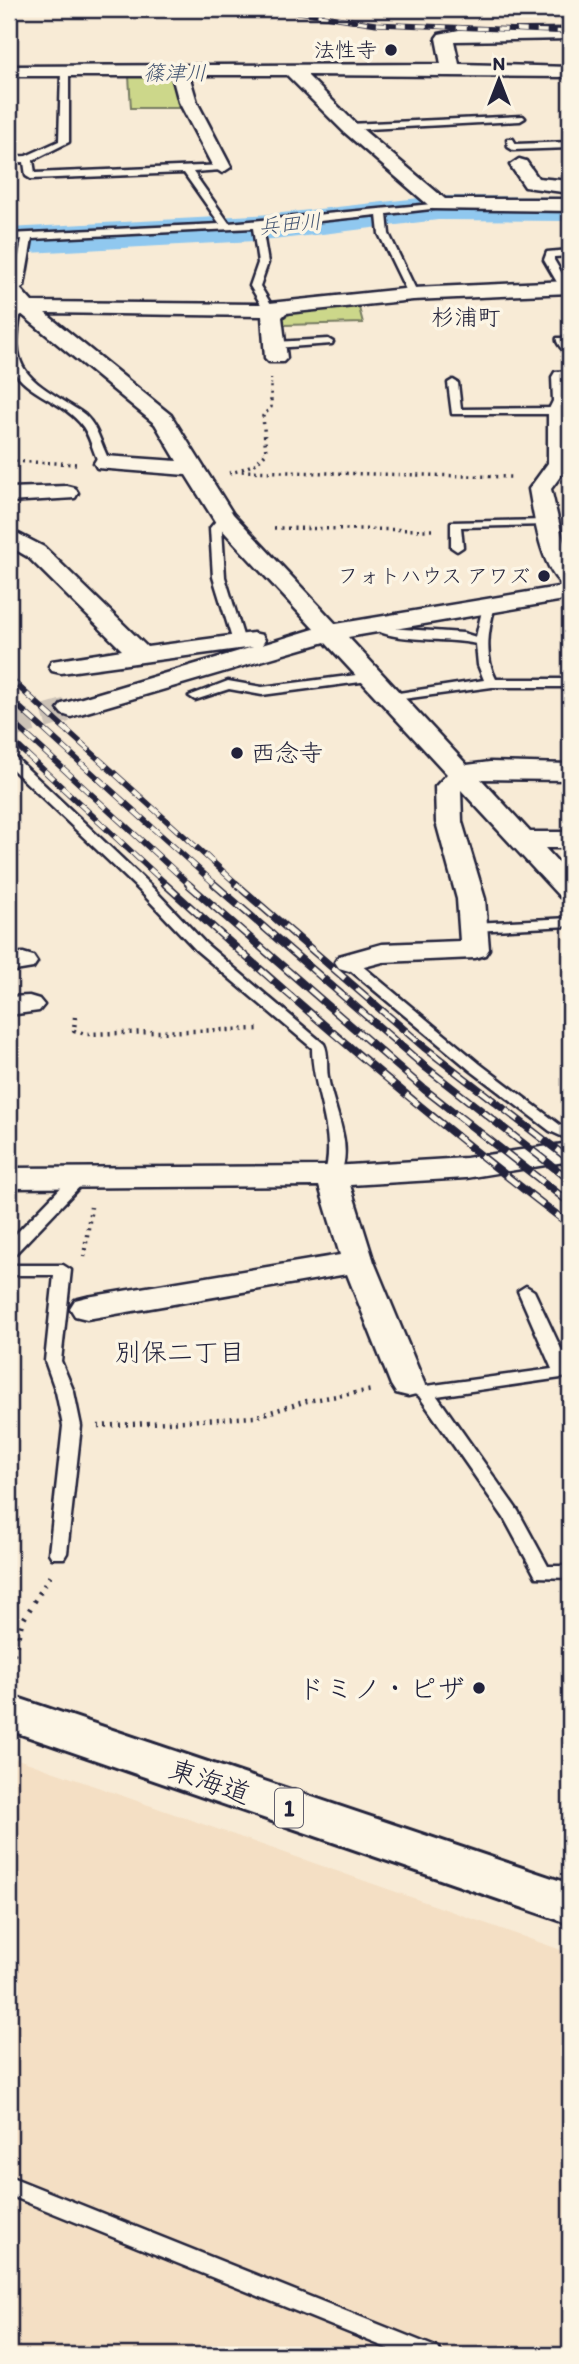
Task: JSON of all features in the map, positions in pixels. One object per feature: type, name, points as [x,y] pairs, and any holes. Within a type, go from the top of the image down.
[{"type":"highway","name":"東海道","points":[[9,1712],[570,1904]]},
{"type":"street","points":[[451,69],[445,38],[459,35],[570,34]]},
{"type":"street","points":[[9,71],[179,73],[451,69],[570,72]]},
{"type":"street","points":[[293,72],[349,127],[440,205],[570,205]]},
{"type":"street","points":[[179,73],[188,102],[222,167]]},
{"type":"street","points":[[519,165],[532,183],[570,187]]},
{"type":"street","points":[[15,299],[41,307],[274,309],[414,294],[567,287]]},
{"type":"street","points":[[15,299],[163,420],[228,523],[570,891]]},
{"type":"street","points":[[274,309],[272,316],[275,351]]},
{"type":"street","points":[[570,377],[563,377],[564,401],[559,411],[559,463],[546,477],[540,489],[559,565],[570,580]]},
{"type":"street","points":[[105,463],[197,474]]},
{"type":"street","points":[[9,495],[67,493]]},
{"type":"street","points":[[9,536],[36,552],[139,653]]},
{"type":"street","points":[[61,666],[139,653],[328,633],[570,592]]},
{"type":"street","points":[[71,709],[328,633]]},
{"type":"street","points":[[349,962],[382,953],[475,949],[471,899],[449,822],[449,787],[462,773],[491,770],[570,772]]},
{"type":"street","points":[[524,840],[570,840]]},
{"type":"street","points":[[9,1178],[332,1176],[466,1168],[570,1152]]},
{"type":"street","points":[[332,1176],[358,1262],[416,1388]]},
{"type":"street","points":[[87,1308],[358,1262]]},
{"type":"lane","points":[[9,160],[28,159],[64,142],[65,73]]},
{"type":"lane","points":[[349,127],[520,118]]},
{"type":"lane","points":[[510,141],[513,147],[570,145]]},
{"type":"lane","points":[[28,159],[31,176],[187,171],[222,167]]},
{"type":"lane","points":[[187,171],[226,226]]},
{"type":"lane","points":[[9,237],[27,239],[226,226],[258,227],[440,205]]},
{"type":"lane","points":[[383,213],[384,234],[414,294]]},
{"type":"lane","points":[[258,227],[263,263],[255,286],[274,309]]},
{"type":"lane","points":[[27,239],[9,342],[15,370],[41,392],[82,417],[94,432],[98,452],[105,463]]},
{"type":"lane","points":[[567,287],[549,260],[550,254],[570,253]]},
{"type":"lane","points":[[561,340],[570,351]]},
{"type":"lane","points":[[275,351],[328,342]]},
{"type":"lane","points":[[453,383],[456,412],[559,411]]},
{"type":"lane","points":[[228,523],[216,528],[219,578],[239,642]]},
{"type":"lane","points":[[457,547],[454,524],[547,523]]},
{"type":"lane","points":[[489,606],[481,642],[486,674],[492,682]]},
{"type":"lane","points":[[377,625],[385,631],[463,637],[481,642]]},
{"type":"lane","points":[[195,696],[228,685],[262,691],[372,677]]},
{"type":"lane","points":[[392,698],[492,682],[570,683]]},
{"type":"lane","points":[[9,760],[144,887],[201,947],[318,1047],[321,1080],[335,1129],[338,1164],[332,1176]]},
{"type":"lane","points":[[473,928],[570,922]]},
{"type":"lane","points":[[349,962],[475,1067],[555,1128],[570,1135]]},
{"type":"lane","points":[[9,1250],[79,1178]]},
{"type":"lane","points":[[9,1270],[63,1270],[53,1361],[65,1392],[72,1426],[58,1553]]},
{"type":"lane","points":[[416,1388],[562,1373],[564,1356],[526,1291]]},
{"type":"lane","points":[[416,1388],[512,1515],[542,1572],[570,1572]]},
{"type":"lane","points":[[9,2185],[430,2355]]},
{"type":"path","points":[[239,471],[254,464],[267,453],[263,416],[271,407],[270,361],[275,351]]},
{"type":"path","points":[[9,461],[105,463]]},
{"type":"path","points":[[197,474],[239,471],[546,477]]},
{"type":"path","points":[[228,523],[455,530]]},
{"type":"path","points":[[75,1017],[74,1031],[86,1034],[296,1028]]},
{"type":"path","points":[[72,1426],[133,1426],[254,1417],[307,1401],[416,1388]]},
{"type":"path","points":[[9,1673],[17,1626],[25,1609],[55,1569],[58,1553]]},
{"type":"shaded area","points":[[9,1756],[570,1953],[570,2355],[9,2355]]},
{"type":"green space","points":[[129,76],[174,76],[185,108],[131,108]]},
{"type":"green space","points":[[358,304],[363,323],[284,325],[283,318],[297,310]]},
{"type":"waterway","name":"兵田川","points":[[9,241],[273,227],[438,208],[570,209]]},
{"type":"tunnel","points":[[9,727],[71,709]]},
{"type":"railway","points":[[278,9],[376,24],[570,32]]},
{"type":"railway","points":[[9,678],[238,885]]},
{"type":"railway","points":[[9,698],[216,885]]},
{"type":"railway","points":[[9,719],[190,885]]},
{"type":"railway","points":[[9,738],[167,885]]},
{"type":"railway","points":[[165,884],[364,1059],[570,1225]]},
{"type":"railway","points":[[188,884],[424,1089],[570,1203]]},
{"type":"railway","points":[[214,884],[424,1066],[570,1180]]},
{"type":"railway","points":[[236,884],[424,1047],[570,1160]]},
{"type":"place","name":"法性寺","points":[[391,50]]},
{"type":"place","name":"フォトハウス アワズ","points":[[544,576]]},
{"type":"place","name":"西念寺","points":[[237,753]]},
{"type":"place","name":"ドミノ・ピザ","points":[[479,1688]]},
{"type":"district","name":"杉浦町","points":[[466,317]]},
{"type":"district","name":"別保二丁目","points":[[180,1352]]},
{"type":"water label","name":"篠津川","points":[[175,73]]}]
